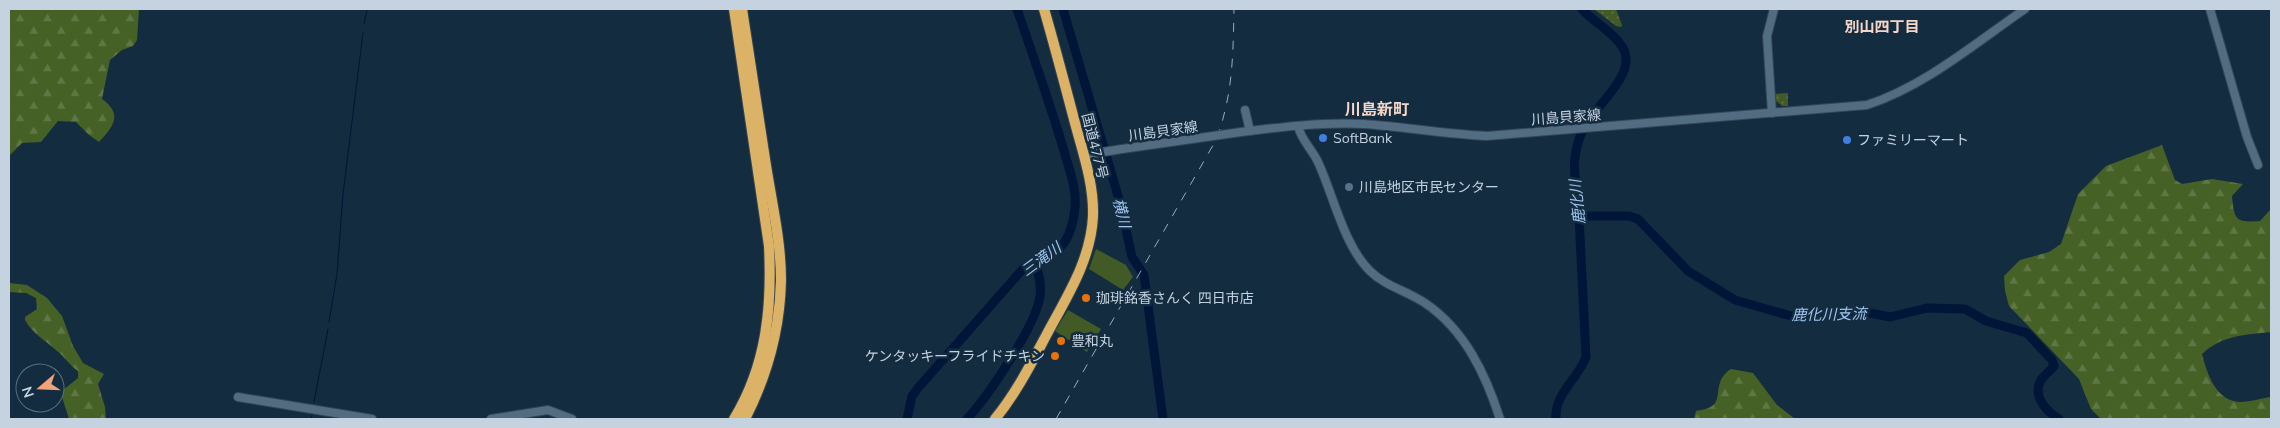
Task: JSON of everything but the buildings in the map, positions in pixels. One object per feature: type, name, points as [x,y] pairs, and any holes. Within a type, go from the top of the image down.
[{"type":"highway","points":[[734,9],[768,236],[771,282],[768,321],[762,357],[756,375],[734,419]]},
{"type":"highway","points":[[742,9],[777,238],[781,279],[779,310],[771,353],[759,393],[745,419]]},
{"type":"highway","name":"国道477号","points":[[995,419],[1026,373],[1081,269],[1090,239],[1093,216],[1092,194],[1084,155],[1044,9]]},
{"type":"main road","points":[[1772,113],[1767,36],[1774,9]]},
{"type":"main road","name":"川島貝家線","points":[[1084,155],[1241,132],[1298,126],[1365,124],[1450,134],[1487,136],[1842,109],[1866,105],[1892,97],[1913,86],[2025,9]]},
{"type":"main road","points":[[2210,9],[2246,137],[2258,165]]},
{"type":"main road","points":[[1245,110],[1250,131]]},
{"type":"main road","points":[[1298,126],[1300,136],[1318,162],[1357,256],[1379,279],[1424,303],[1454,329],[1466,345],[1484,376],[1500,419]]},
{"type":"main road","points":[[238,397],[372,419]]},
{"type":"main road","points":[[492,419],[548,410],[572,419]]},
{"type":"green space","points":[[9,9],[139,9],[137,40],[133,46],[122,50],[110,60],[102,99],[109,104],[114,120],[109,131],[99,142],[76,122],[58,121],[41,142],[22,143],[9,156]]},
{"type":"green space","points":[[1594,9],[1616,9],[1621,27],[1616,26]]},
{"type":"green space","points":[[1788,93],[1788,106],[1782,106],[1775,100],[1775,94]]},
{"type":"green space","points":[[2162,145],[2175,180],[2182,184],[2212,179],[2243,184],[2232,196],[2235,215],[2241,220],[2260,221],[2271,209],[2271,332],[2226,339],[2202,354],[2210,378],[2219,392],[2225,397],[2240,402],[2271,397],[2271,419],[2101,419],[2091,409],[2079,379],[2009,306],[2004,276],[2020,260],[2049,252],[2061,244],[2078,194],[2106,166]]},
{"type":"green space","points":[[1096,249],[1126,265],[1133,277],[1123,290],[1089,269]]},
{"type":"green space","points":[[9,283],[27,285],[47,298],[62,316],[73,346],[83,363],[104,374],[98,384],[105,407],[106,419],[69,419],[65,406],[65,388],[78,378],[78,371],[60,353],[35,333],[25,320],[25,317],[37,309],[36,298],[26,293],[9,292]]},
{"type":"green space","points":[[1068,310],[1101,329],[1087,352],[1055,331]]},
{"type":"green space","points":[[1731,369],[1753,373],[1777,405],[1795,419],[1694,419],[1696,411],[1709,408],[1715,403],[1722,379]]},
{"type":"waterway","points":[[364,24],[367,9]]},
{"type":"waterway","name":"三滝川","points":[[907,419],[912,396],[918,388],[1022,270],[1051,254],[1062,245],[1068,236],[1072,224],[1075,211],[1075,193],[1072,179],[1053,115],[1017,9]]},
{"type":"waterway","name":"横川","points":[[1063,9],[1121,206],[1132,257],[1144,275],[1163,419]]},
{"type":"waterway","name":"鹿化川","points":[[1556,419],[1556,410],[1559,402],[1586,357],[1578,196],[1574,170],[1575,155],[1583,129],[1620,79],[1625,69],[1626,58],[1619,42],[1582,9]]},
{"type":"waterway","points":[[329,322],[337,274],[343,194],[363,33]]},
{"type":"waterway","name":"鹿化川支流","points":[[1578,216],[1629,216],[1638,219],[1688,271],[1735,300],[1791,316],[1860,311],[1890,317],[1927,308],[1965,309],[1986,321],[2027,333],[2052,360],[2054,366],[2041,380],[2038,393],[2042,404],[2059,419]]},
{"type":"waterway","points":[[967,419],[1010,360],[1037,309],[1040,292],[1035,261]]},
{"type":"waterway","points":[[314,402],[328,329]]},
{"type":"waterway","points":[[311,419],[312,415]]},
{"type":"railway","points":[[1056,419],[1216,140],[1229,91],[1234,9]]},
{"type":"place","name":"SoftBank","points":[[1323,138]]},
{"type":"place","name":"ファミリーマート","points":[[1847,140]]},
{"type":"place","name":"川島地区市民センター","points":[[1349,187]]},
{"type":"place","name":"珈琲銘香さんく 四日市店","points":[[1086,298]]},
{"type":"place","name":"豊和丸","points":[[1061,341]]},
{"type":"place","name":"ケンタッキーフライドチキン","points":[[1055,356]]},
{"type":"district","name":"別山四丁目","points":[[1882,26]]},
{"type":"district","name":"川島新町","points":[[1377,109]]}]
